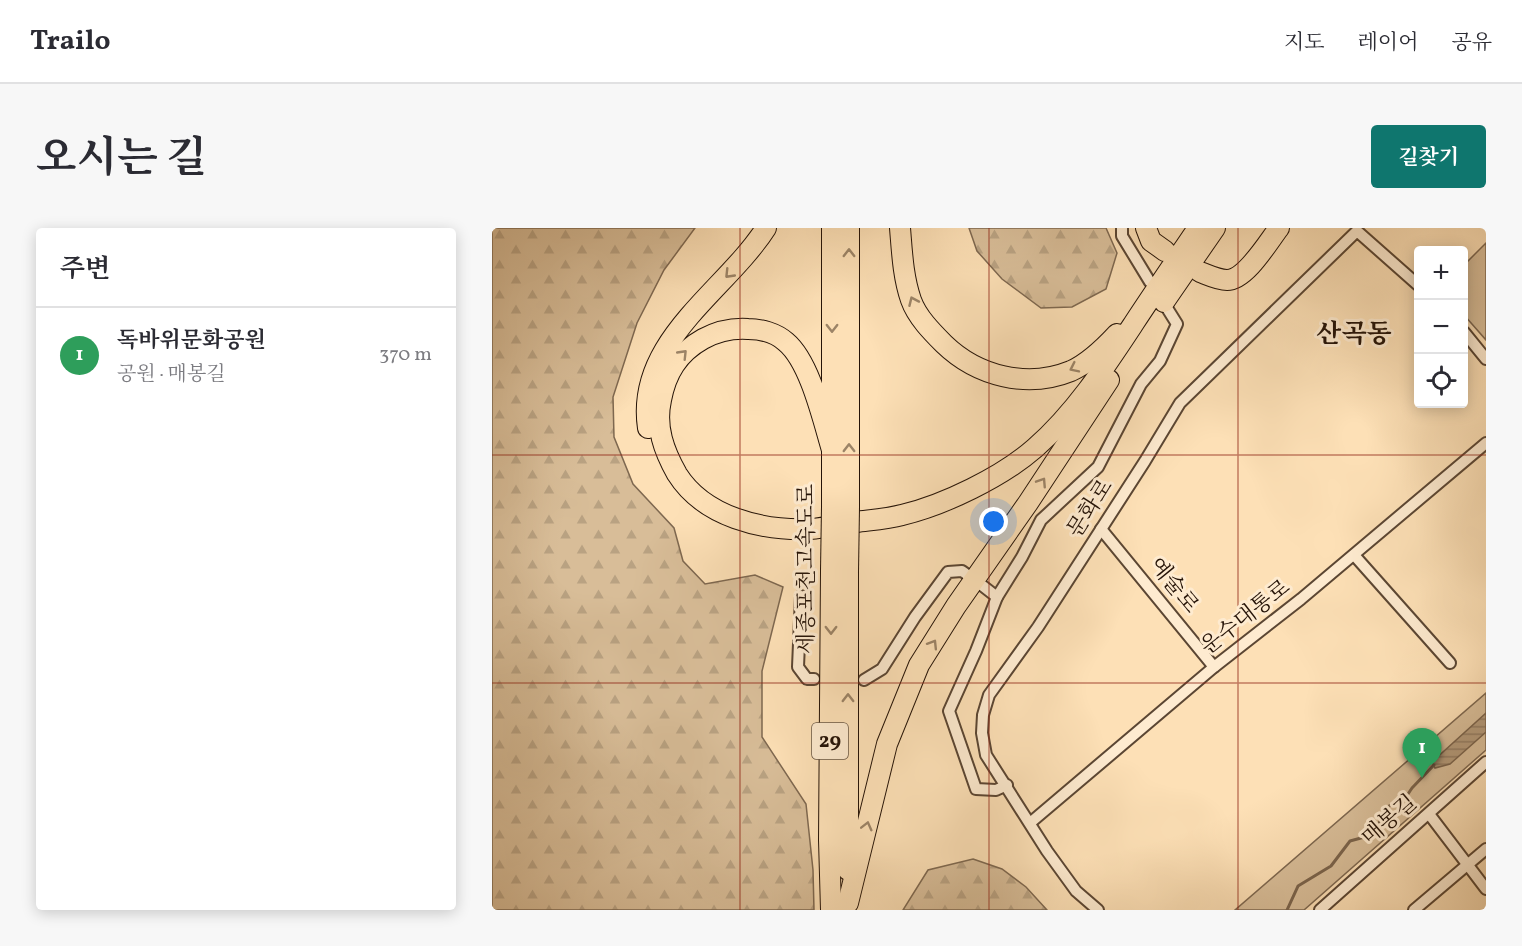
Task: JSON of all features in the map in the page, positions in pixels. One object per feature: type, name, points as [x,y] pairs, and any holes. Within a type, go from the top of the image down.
[{"type":"highway","points":[[766,228],[739,263],[671,338],[656,368],[646,399],[654,456],[662,474],[675,492],[716,522],[745,532],[796,538],[871,531],[946,510],[1014,474],[1050,446],[1111,378]]},
{"type":"highway","name":"세종포천고속도로","points":[[832,228],[832,450],[840,507]]},
{"type":"highway","name":"세종포천고속도로","points":[[842,908],[839,572],[849,228]]},
{"type":"highway","points":[[900,228],[904,271],[912,302],[931,332],[953,353],[990,374],[1017,380],[1042,379],[1071,371],[1090,360],[1149,292],[1198,228]]},
{"type":"highway","points":[[1146,228],[1151,241],[1165,251]]},
{"type":"highway","points":[[842,908],[887,744],[919,665],[956,606],[1215,228]]},
{"type":"highway","points":[[1200,272],[1227,280],[1237,278],[1252,264],[1279,228]]},
{"type":"highway","points":[[832,450],[807,371],[786,342],[763,330],[736,328],[706,337],[687,349],[673,365],[664,382],[659,409],[661,439],[671,463],[682,482],[702,501],[722,513],[748,523],[779,528],[810,529],[901,516],[949,500],[989,479],[1034,449],[1067,416],[1109,361],[1149,292]]},
{"type":"street","points":[[1122,228],[1122,236],[1149,292]]},
{"type":"street","name":"문화로","points":[[1098,910],[1076,891],[986,755],[982,733],[983,715],[989,695],[1038,627],[1180,403],[1358,231],[1414,281]]},
{"type":"street","points":[[1006,785],[996,790],[976,789],[949,711],[997,597],[1022,557],[1041,520],[1098,467],[1141,384],[1160,361],[1177,324],[1167,308]]},
{"type":"street","points":[[1468,337],[1486,359]]},
{"type":"street","name":"운수대통로","points":[[1030,823],[1214,667],[1354,555],[1486,443]]},
{"type":"street","name":"예술로","points":[[1101,529],[1214,667]]},
{"type":"street","points":[[1354,555],[1450,663]]},
{"type":"street","points":[[864,680],[882,669],[915,617],[948,572],[962,571],[969,576]]},
{"type":"street","points":[[979,584],[997,597]]},
{"type":"street","points":[[801,596],[798,667],[807,679],[814,679]]},
{"type":"street","name":"매봉길","points":[[1320,910],[1486,762]]},
{"type":"street","points":[[1429,814],[1486,889]]},
{"type":"street","points":[[1414,910],[1486,849]]},
{"type":"green space","points":[[492,228],[695,228],[664,270],[637,323],[613,397],[614,437],[633,484],[674,528],[683,561],[705,584],[755,575],[783,587],[762,671],[762,737],[806,804],[813,870],[814,910],[492,910]]},
{"type":"green space","points":[[969,228],[1106,228],[1117,253],[1106,289],[1072,307],[1041,308],[1002,279],[977,251]]},
{"type":"green space","points":[[1486,243],[1486,340],[1468,320],[1468,261]]},
{"type":"green space","points":[[1486,693],[1486,750],[1304,910],[1235,910]]},
{"type":"green space","points":[[973,859],[1002,869],[1026,887],[1047,910],[903,910],[928,870]]},
{"type":"shaded area","points":[[1486,713],[1486,732],[1450,764],[1435,768],[1432,762]]},
{"type":"waterway","points":[[1287,910],[1298,886],[1331,866],[1350,841],[1372,835],[1389,806],[1406,797],[1434,765]]},
{"type":"place","name":"독바위문화공원","points":[[1422,778]]},
{"type":"district","name":"산곡동","points":[[1354,335]]}]
